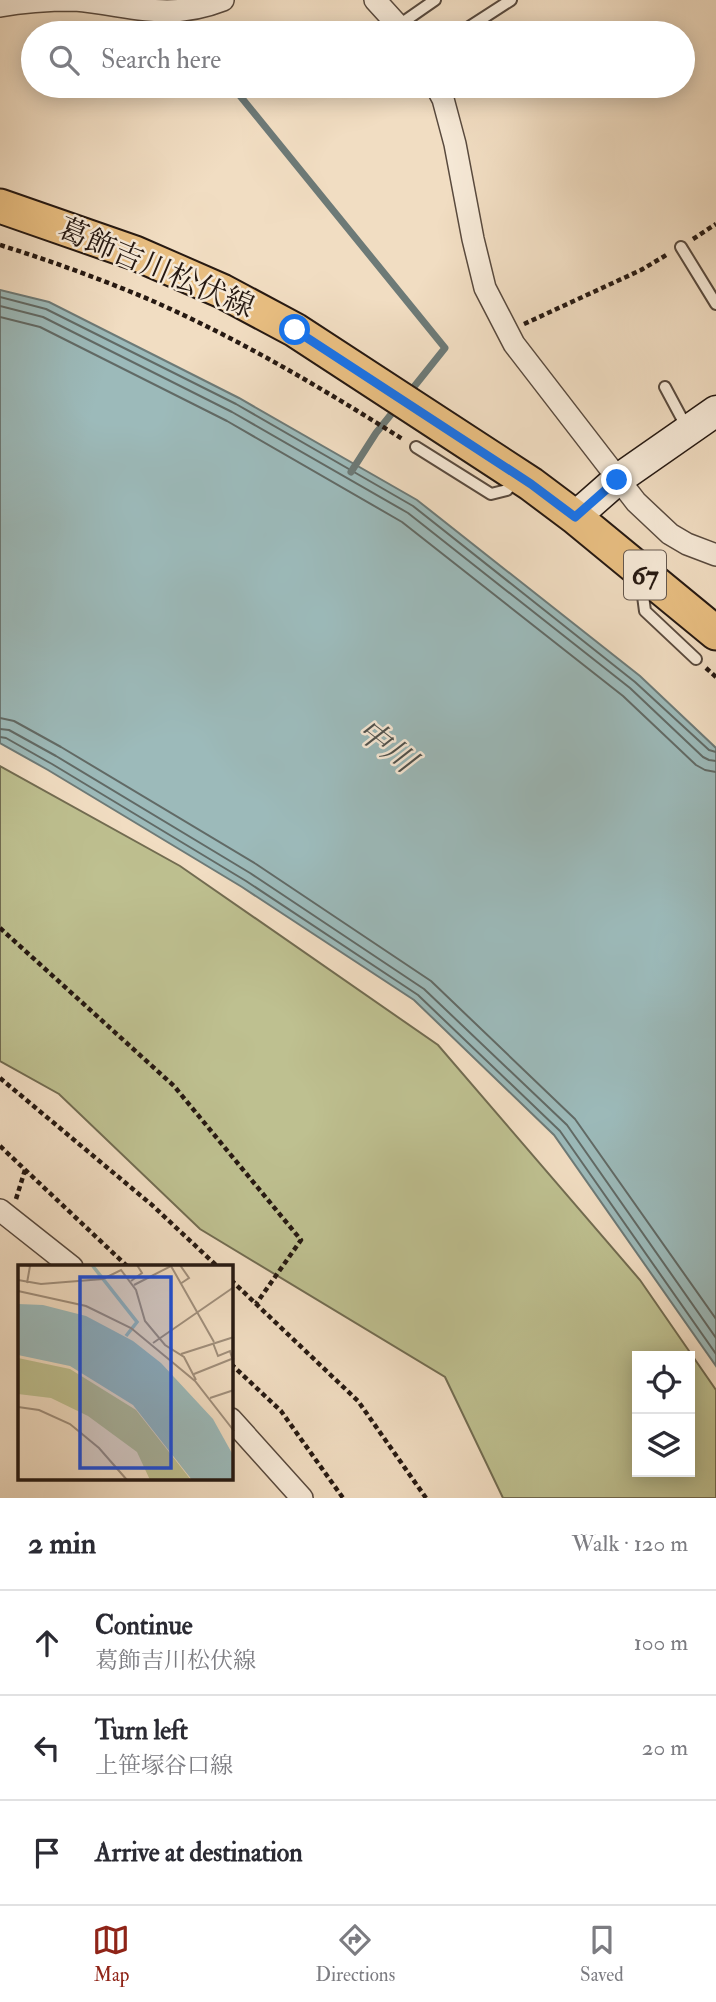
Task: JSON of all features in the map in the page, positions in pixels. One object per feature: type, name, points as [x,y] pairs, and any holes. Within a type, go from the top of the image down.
[{"type":"main road","name":"葛飾吉川松伏線","points":[[0,206],[135,253],[222,291],[295,330],[517,475],[575,517],[716,633]]},
{"type":"main road","points":[[575,517],[617,480],[716,411]]},
{"type":"street","points":[[0,6],[73,0],[155,12],[176,12],[223,0]]},
{"type":"street","points":[[375,0],[394,21]]},
{"type":"street","points":[[442,98],[455,144],[485,288],[514,344],[636,502],[670,534],[716,555]]},
{"type":"street","points":[[0,1210],[69,1265]]},
{"type":"street","points":[[233,1421],[302,1498]]},
{"type":"lane","points":[[410,21],[435,0]]},
{"type":"lane","points":[[479,21],[511,0]]},
{"type":"lane","points":[[681,247],[716,304]]},
{"type":"lane","points":[[665,387],[689,430]]},
{"type":"lane","points":[[416,447],[491,494],[507,489],[517,475]]},
{"type":"lane","points":[[654,582],[643,596],[645,611],[696,659]]},
{"type":"path","points":[[507,332],[641,270],[716,224]]},
{"type":"path","points":[[0,245],[60,264],[143,297],[244,345],[416,447]]},
{"type":"path","points":[[0,928],[174,1086],[300,1240],[256,1304]]},
{"type":"path","points":[[0,1078],[152,1205],[216,1265]]},
{"type":"path","points":[[0,1146],[126,1265]]},
{"type":"path","points":[[233,1282],[358,1401],[426,1498]]},
{"type":"path","points":[[233,1366],[281,1411],[342,1498]]},
{"type":"green space","points":[[0,766],[180,866],[438,1045],[640,1280],[689,1351],[632,1351],[632,1477],[695,1477],[695,1360],[716,1390],[716,1498],[503,1498],[445,1377],[200,1229],[59,1094],[0,1061]]},
{"type":"water","name":"中川","points":[[0,290],[49,302],[239,398],[417,500],[640,676],[716,748],[716,1366],[554,1135],[414,1000],[242,887],[0,743]]},
{"type":"waterway","points":[[164,0],[181,21]]},
{"type":"waterway","points":[[242,98],[445,348],[409,393]]},
{"type":"waterway","points":[[351,472],[376,433],[397,407]]},
{"type":"route","points":[[295,330],[531,484],[575,517],[617,480]]}]
